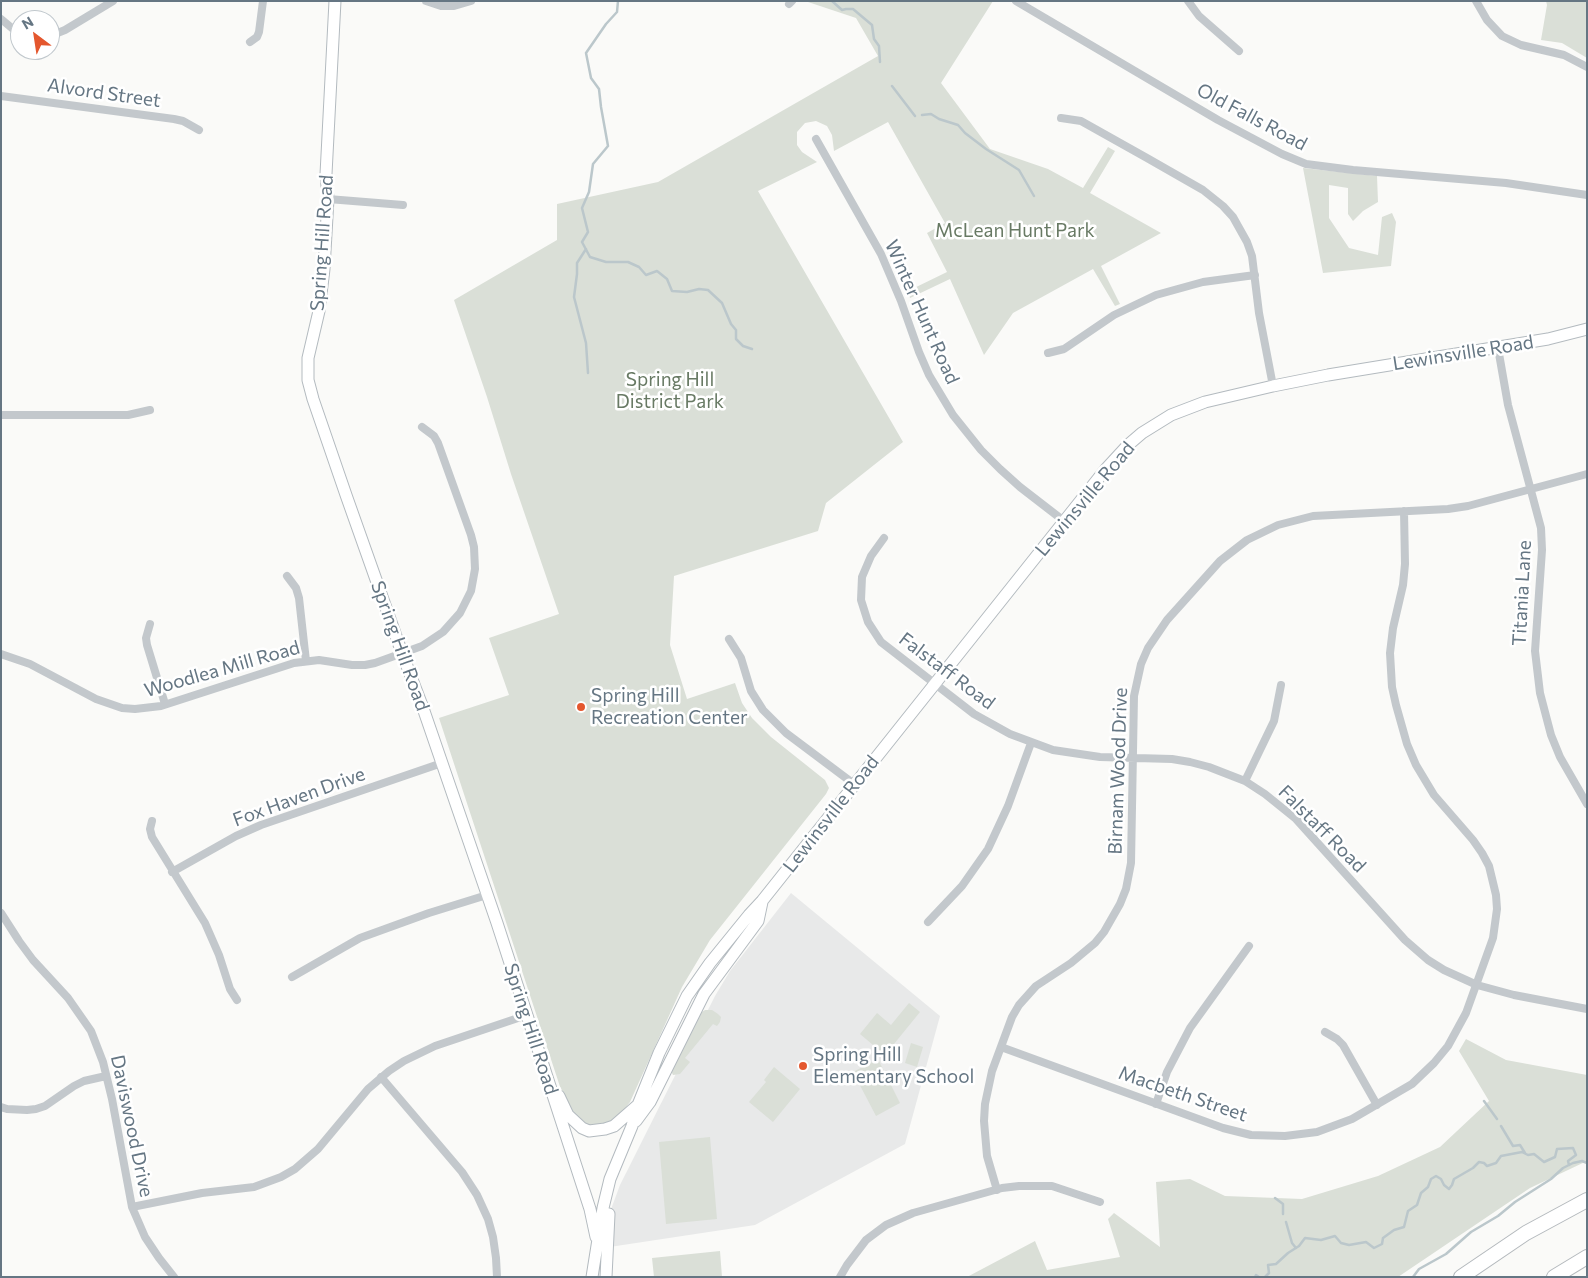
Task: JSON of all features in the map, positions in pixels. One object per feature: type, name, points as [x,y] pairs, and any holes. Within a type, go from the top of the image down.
[{"type":"highway","points":[[1461,1277],[1526,1234],[1587,1200]]},
{"type":"highway","points":[[1476,1277],[1526,1234]]},
{"type":"highway","points":[[1554,1277],[1587,1257]]},
{"type":"main road","name":"Spring Hill Road","points":[[335,1],[326,174],[328,199],[324,269],[317,318],[308,358],[308,380],[313,399],[442,763],[527,1015],[590,1209],[597,1246],[600,1277]]},
{"type":"main road","name":"Lewinsville Road","points":[[592,1277],[603,1208],[610,1179],[659,1054],[687,996],[749,914],[762,901],[1114,459],[1128,445],[1157,424],[1188,408],[1273,386],[1352,370],[1548,339],[1587,329]]},
{"type":"main road","name":"Lewinsville Road","points":[[632,1126],[650,1102],[704,994],[758,921],[762,901]]},
{"type":"main road","points":[[700,977],[704,994]]},
{"type":"main road","points":[[659,1054],[659,1066],[664,1076]]},
{"type":"main road","points":[[546,1077],[568,1115],[582,1128],[589,1131],[605,1130],[614,1126],[638,1105]]},
{"type":"main road","points":[[606,1277],[610,1179]]},
{"type":"street","points":[[60,32],[113,1]]},
{"type":"street","points":[[250,42],[257,37],[259,32],[264,1]]},
{"type":"street","points":[[426,1],[441,6],[454,6],[471,1]]},
{"type":"street","name":"Old Falls Road","points":[[1016,1],[1218,120],[1275,151],[1306,164],[1353,170],[1506,183],[1587,194]]},
{"type":"street","points":[[1188,1],[1199,16],[1239,51]]},
{"type":"street","points":[[1476,1],[1487,20],[1502,36],[1521,45],[1564,55],[1587,68]]},
{"type":"street","name":"Alvord Street","points":[[1,96],[174,119],[183,121],[200,130]]},
{"type":"street","points":[[1061,118],[1081,121],[1212,196],[1228,211],[1240,229],[1252,256],[1259,313],[1273,386]]},
{"type":"street","name":"Winter Hunt Road","points":[[816,139],[881,254],[897,289],[922,360],[953,415],[981,450],[1000,469],[1064,521]]},
{"type":"street","points":[[328,199],[403,205]]},
{"type":"street","points":[[1048,353],[1064,349],[1114,315],[1156,295],[1204,282],[1255,275]]},
{"type":"street","name":"Titania Lane","points":[[1498,348],[1508,405],[1541,528],[1542,550],[1536,630],[1537,672],[1540,693],[1551,735],[1560,757],[1587,804]]},
{"type":"street","points":[[1,415],[128,415],[150,410]]},
{"type":"street","name":"Woodlea Mill Road","points":[[1,654],[30,664],[107,704],[135,709],[166,704],[294,662],[319,660],[364,665],[402,653],[433,640],[453,623],[466,603],[471,591],[475,569],[474,547],[438,443],[434,436],[422,427]]},
{"type":"street","name":"Birnam Wood Drive","points":[[997,1190],[987,1156],[984,1121],[988,1087],[1012,1016],[1027,995],[1040,983],[1083,955],[1104,932],[1126,889],[1131,863],[1134,696],[1141,664],[1148,648],[1167,620],[1220,561],[1234,549],[1261,532],[1295,519],[1313,516],[1468,506],[1587,474]]},
{"type":"street","name":"Macbeth Street","points":[[1001,1047],[1223,1128],[1251,1135],[1268,1136],[1293,1136],[1317,1132],[1352,1119],[1412,1084],[1437,1060],[1458,1030],[1477,985],[1493,938],[1497,902],[1494,881],[1482,853],[1474,840],[1434,795],[1416,765],[1407,744],[1392,687],[1392,628],[1403,585],[1405,564],[1404,511]]},
{"type":"street","name":"Falstaff Road","points":[[884,538],[871,556],[862,577],[863,611],[870,627],[881,642],[974,714],[992,725],[1031,743],[1072,754],[1100,757],[1172,759],[1218,770],[1245,781],[1265,794],[1296,819],[1414,948],[1444,970],[1477,985],[1514,995],[1587,1009]]},
{"type":"street","points":[[287,576],[296,588],[299,598],[306,660]]},
{"type":"street","points":[[150,624],[146,638],[147,645],[166,704]]},
{"type":"street","points":[[729,639],[741,658],[751,691],[763,710],[786,732],[854,784]]},
{"type":"street","points":[[1245,781],[1274,721],[1281,685]]},
{"type":"street","points":[[928,922],[962,886],[994,838],[1031,743]]},
{"type":"street","name":"Fox Haven Drive","points":[[172,872],[219,845],[261,825],[442,763]]},
{"type":"street","points":[[152,820],[150,829],[152,837],[205,923],[219,955],[230,989],[237,1000]]},
{"type":"street","points":[[292,977],[360,938],[487,895]]},
{"type":"street","name":"Daviswood Drive","points":[[1,913],[18,941],[82,1016],[98,1046],[106,1076],[132,1207],[145,1237],[174,1277]]},
{"type":"street","points":[[1156,1104],[1168,1072],[1190,1028],[1249,946]]},
{"type":"street","points":[[132,1207],[202,1193],[254,1187],[281,1176],[295,1169],[318,1149],[381,1077],[404,1061],[419,1053],[527,1015]]},
{"type":"street","points":[[1325,1032],[1343,1045],[1377,1105]]},
{"type":"street","points":[[1,1107],[27,1110],[36,1109],[84,1081],[106,1076]]},
{"type":"street","points":[[381,1077],[462,1172],[477,1195],[488,1219],[493,1237],[497,1277]]},
{"type":"street","points":[[840,1277],[861,1246],[874,1233],[913,1212],[1019,1186],[1052,1186],[1100,1202]]},
{"type":"shaded area","name":"Spring Hill Elementary School","points":[[791,893],[940,1016],[905,1144],[755,1225],[603,1248],[610,1212],[620,1185],[715,996],[730,971]]},
{"type":"green space","name":"Spring Hill District Park","points":[[805,1],[993,1],[941,83],[990,149],[1048,169],[1083,188],[1108,147],[1115,151],[1090,193],[1161,233],[1101,266],[1120,304],[1115,306],[1093,269],[1013,313],[984,355],[950,279],[910,298],[908,291],[947,272],[927,233],[945,223],[888,122],[834,151],[832,135],[827,126],[816,121],[805,123],[797,132],[797,145],[802,152],[817,162],[758,191],[903,442],[826,503],[818,531],[674,576],[670,645],[687,699],[735,683],[742,703],[752,718],[771,737],[825,780],[829,788],[710,940],[682,987],[630,1102],[616,1120],[597,1128],[580,1124],[567,1108],[439,718],[509,695],[489,638],[559,614],[454,300],[557,240],[557,204],[658,182],[878,56],[856,18]]},
{"type":"green space","points":[[1546,1],[1587,1],[1587,58],[1562,43],[1541,40],[1547,5]]},
{"type":"green space","points":[[1303,168],[1377,176],[1378,202],[1363,211],[1353,221],[1348,214],[1348,188],[1329,185],[1329,218],[1349,248],[1378,255],[1382,217],[1392,213],[1396,222],[1391,266],[1323,273]]},
{"type":"green space","points":[[909,1003],[920,1012],[885,1055],[860,1034],[877,1013],[891,1025]]},
{"type":"green space","points":[[705,1010],[712,1010],[718,1014],[721,1017],[720,1022],[717,1026],[713,1024],[685,1058],[690,1062],[680,1074],[673,1075],[671,1071],[697,1015]]},
{"type":"green space","points":[[1466,1039],[1506,1060],[1587,1075],[1587,1161],[1530,1188],[1398,1277],[967,1277],[1035,1241],[1047,1270],[1120,1257],[1108,1219],[1114,1213],[1160,1247],[1156,1182],[1190,1179],[1225,1196],[1302,1199],[1378,1176],[1440,1147],[1489,1101],[1459,1051]]},
{"type":"green space","points":[[911,1043],[923,1047],[917,1067],[905,1063]]},
{"type":"green space","points":[[878,1059],[900,1103],[876,1116],[853,1072]]},
{"type":"green space","points":[[774,1067],[800,1089],[773,1122],[749,1102],[766,1082],[764,1080]]},
{"type":"green space","points":[[710,1137],[717,1219],[666,1224],[659,1142]]},
{"type":"green space","points":[[720,1251],[722,1277],[654,1277],[652,1258]]},
{"type":"waterway","points":[[618,1],[617,12],[606,24],[586,53],[591,78],[599,89],[608,146],[593,164],[589,192],[582,208],[588,232],[582,242],[590,257],[606,262],[628,262],[639,267],[646,275],[657,271],[667,279],[672,291],[708,290],[722,303],[731,324],[736,330],[736,339],[743,346],[752,349]]},
{"type":"waterway","points":[[832,1],[842,10],[853,9],[872,25],[874,39],[879,46],[880,62]]},
{"type":"waterway","points":[[892,86],[915,116]]},
{"type":"waterway","points":[[922,115],[931,114],[939,119],[958,125],[965,133],[986,149],[1019,170],[1034,196]]},
{"type":"waterway","points":[[586,249],[577,263],[574,297],[586,343],[588,373]]},
{"type":"waterway","points":[[1484,1101],[1497,1119]]},
{"type":"waterway","points":[[1501,1126],[1513,1146],[1520,1145],[1525,1153]]},
{"type":"waterway","points":[[1265,1277],[1269,1273],[1268,1265],[1276,1264],[1299,1246],[1305,1238],[1321,1240],[1335,1236],[1341,1243],[1349,1245],[1366,1242],[1374,1248],[1382,1244],[1383,1238],[1394,1230],[1404,1227],[1408,1211],[1417,1205],[1421,1193],[1428,1187],[1431,1179],[1436,1176],[1449,1189],[1454,1179],[1473,1168],[1479,1162],[1487,1166],[1496,1163],[1501,1156],[1522,1152],[1528,1155],[1534,1154],[1544,1162],[1555,1157],[1557,1149],[1573,1148],[1576,1155],[1568,1161],[1569,1165]]},
{"type":"waterway","points":[[1413,1277],[1419,1269],[1446,1254],[1471,1232],[1498,1216],[1515,1202],[1551,1179],[1563,1168],[1582,1161],[1587,1163]]},
{"type":"waterway","points":[[1275,1198],[1283,1204],[1283,1214]]},
{"type":"waterway","points":[[1286,1222],[1292,1243],[1296,1248]]},
{"type":"waterway","points":[[1255,1277],[1256,1275],[1259,1277]]},
{"type":"place","name":"Spring Hill Recreation Center","points":[[581,707]]},
{"type":"place","name":"Spring Hill Elementary School","points":[[803,1066]]},
{"type":"park label","name":"McLean Hunt Park","points":[[1015,231]]}]
